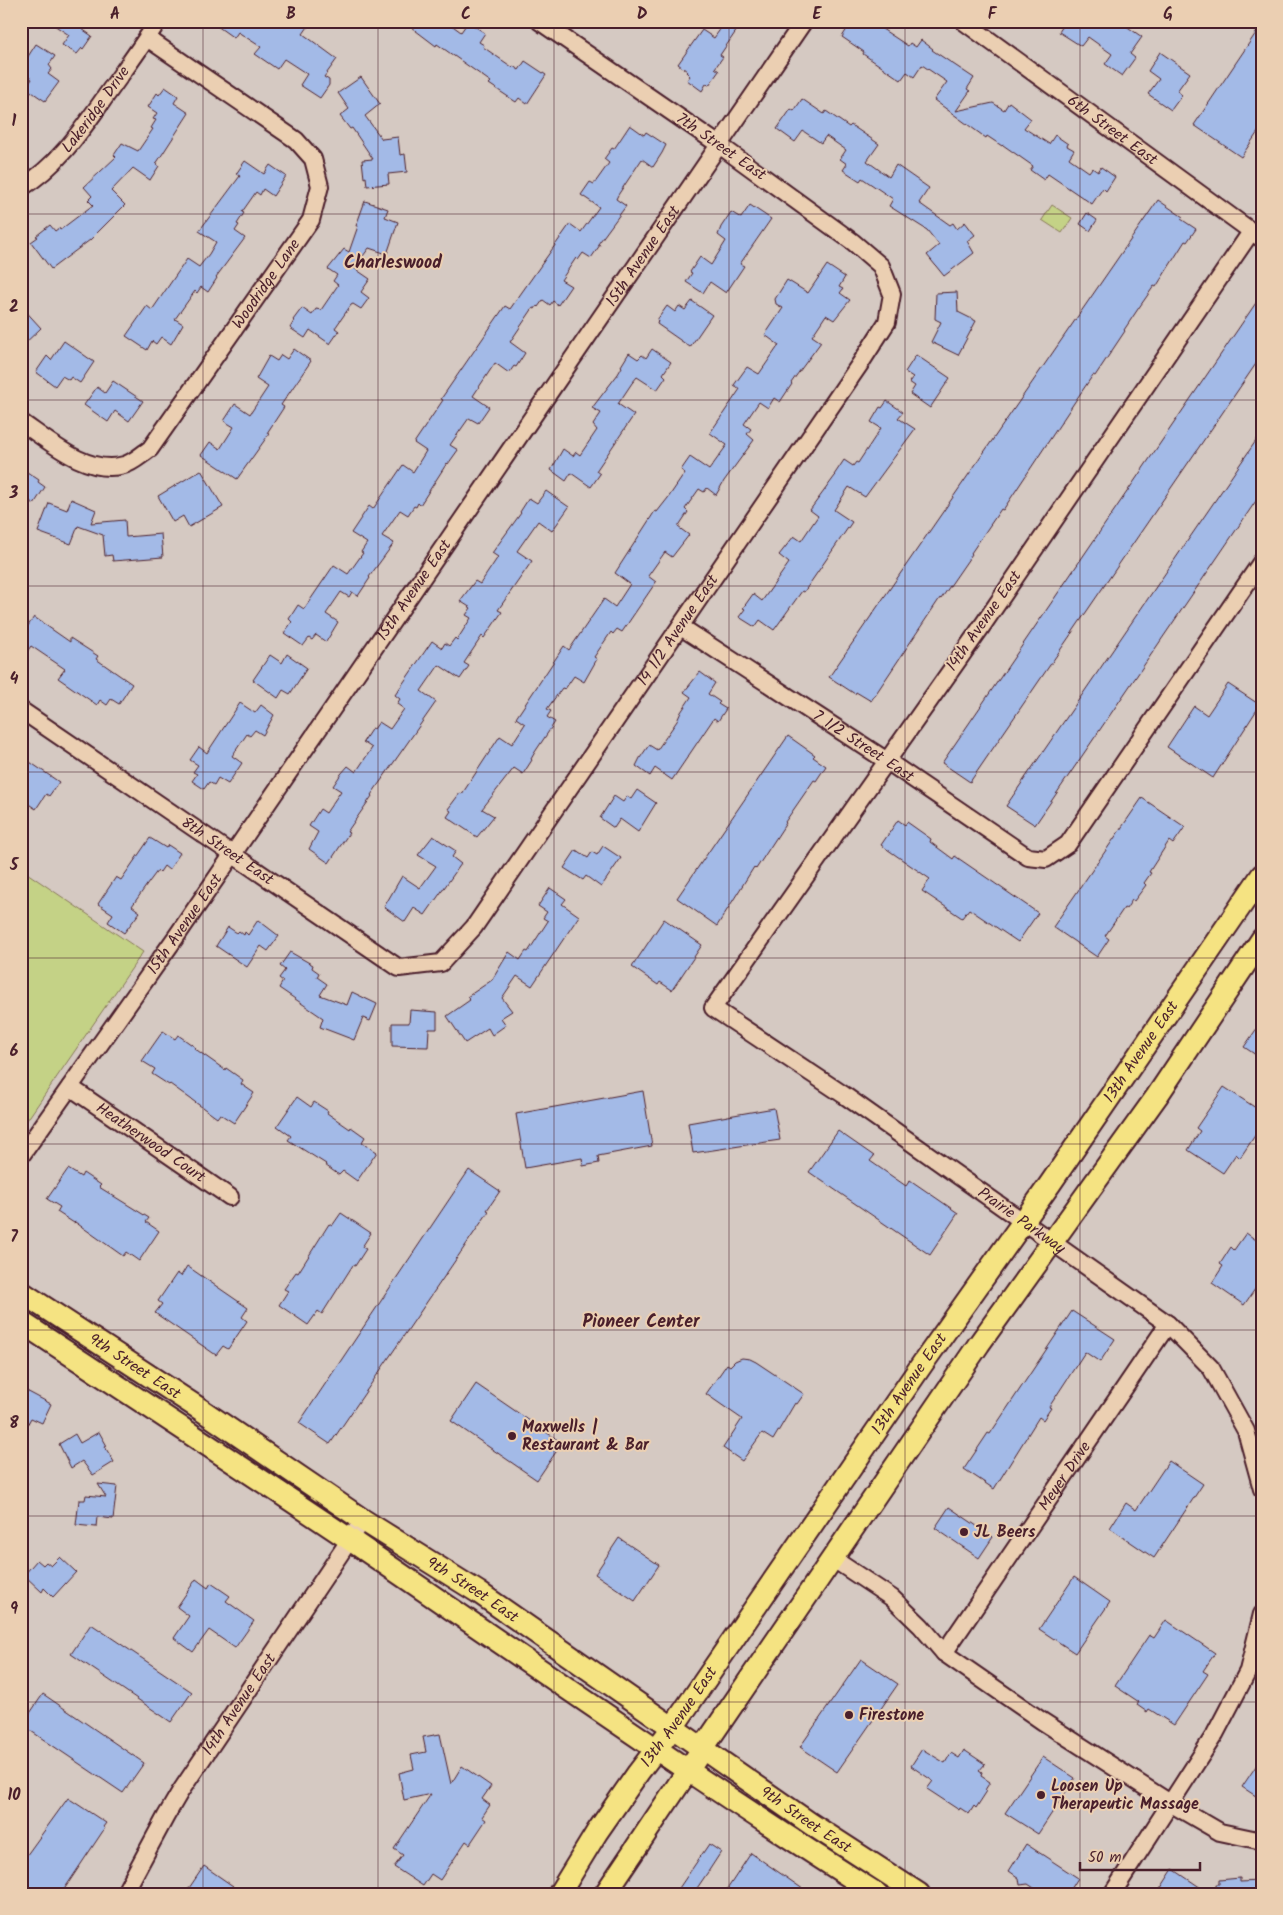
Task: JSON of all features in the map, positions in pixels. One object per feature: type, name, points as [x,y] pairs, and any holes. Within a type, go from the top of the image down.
[{"type":"main road","name":"13th Avenue East","points":[[559,1894],[596,1832],[673,1727],[1262,875]]},
{"type":"main road","points":[[606,1894],[702,1748],[832,1558],[979,1344],[1157,1096],[1262,939]]},
{"type":"main road","name":"9th Street East","points":[[21,1292],[200,1409],[364,1520],[478,1592],[811,1824],[920,1894]]},
{"type":"main road","name":"9th Street East","points":[[21,1322],[349,1540],[688,1770],[877,1894]]},
{"type":"street","name":"Lakeridge Drive","points":[[21,188],[34,180],[62,155],[158,21]]},
{"type":"street","name":"7th Street East","points":[[539,21],[718,144],[853,242],[881,266],[889,286]]},
{"type":"street","name":"15th Avenue East","points":[[21,1156],[233,854],[804,21]]},
{"type":"street","name":"6th Street East","points":[[963,21],[1256,235]]},
{"type":"street","name":"Woodridge Lane","points":[[21,422],[68,454],[97,467],[125,465],[150,449],[311,220],[320,186],[313,160],[296,140],[147,38]]},
{"type":"street","name":"14th Avenue East","points":[[713,1008],[1256,235]]},
{"type":"street","name":"14 1/2 Avenue East","points":[[441,963],[474,927],[854,372],[887,322],[892,294],[889,286]]},
{"type":"street","name":"7 1/2 Street East","points":[[681,627],[887,761],[1028,858],[1046,859],[1068,844],[1262,561]]},
{"type":"street","name":"8th Street East","points":[[21,710],[399,968],[441,963]]},
{"type":"street","name":"Prairie Parkway","points":[[713,1008],[844,1095],[1168,1324],[1211,1368],[1246,1431],[1262,1489]]},
{"type":"street","name":"Heatherwood Court","points":[[70,1087],[230,1197]]},
{"type":"street","name":"Meyer Drive","points":[[944,1653],[1168,1324]]},
{"type":"street","name":"14th Avenue East","points":[[124,1894],[180,1792],[364,1520]]},
{"type":"street","points":[[832,1558],[892,1598],[921,1626],[944,1653],[1042,1721],[1170,1803],[1220,1832],[1262,1841]]},
{"type":"street","points":[[1112,1894],[1215,1734],[1248,1671],[1262,1614]]},
{"type":"green space","points":[[1052,205],[1072,218],[1062,233],[1042,220]]},
{"type":"green space","points":[[21,869],[143,952],[21,1129]]},
{"type":"building","points":[[48,21],[87,21],[82,29],[92,36],[77,54],[62,45],[69,35]]},
{"type":"building","points":[[210,21],[312,21],[303,34],[337,59],[324,77],[329,80],[329,85],[320,98],[300,85],[307,74],[284,59],[277,69],[255,54],[261,47],[238,32],[234,38]]},
{"type":"building","points":[[403,21],[446,21],[461,32],[468,22],[485,33],[479,42],[484,45],[483,47],[512,67],[519,70],[525,61],[546,75],[527,104],[519,98],[516,102],[489,84],[491,82],[437,44],[436,46]]},
{"type":"building","points":[[726,21],[743,21],[720,55],[723,57],[715,68],[719,71],[702,91],[687,80],[690,76],[678,64],[702,30],[714,38]]},
{"type":"building","points":[[852,21],[870,21],[908,46],[910,43],[916,47],[921,40],[932,50],[974,78],[967,89],[970,91],[956,111],[993,103],[1004,110],[1009,102],[1031,119],[1024,128],[1049,144],[1055,135],[1074,150],[1069,158],[1089,172],[1092,168],[1098,172],[1101,167],[1115,177],[1106,191],[1103,188],[1092,204],[1048,174],[1044,180],[1030,170],[1033,166],[1003,145],[987,136],[986,138],[934,100],[947,82],[922,65],[914,77],[907,72],[901,80],[842,37]]},
{"type":"building","points":[[1066,21],[1119,21],[1142,37],[1130,54],[1135,58],[1122,76],[1105,64],[1112,54],[1088,37],[1081,46],[1059,32]]},
{"type":"building","points":[[1262,24],[1262,126],[1241,157],[1194,125]]},
{"type":"building","points":[[36,44],[55,56],[49,65],[52,69],[48,74],[59,82],[45,101],[26,88],[32,79],[21,72],[21,53],[27,58]]},
{"type":"building","points":[[1160,52],[1190,73],[1177,91],[1182,95],[1171,110],[1148,94],[1159,79],[1148,71]]},
{"type":"building","points":[[361,77],[380,104],[365,116],[382,139],[398,137],[400,155],[405,154],[407,172],[388,174],[389,184],[367,186],[362,160],[373,159],[352,128],[350,129],[340,116],[349,109],[338,93]]},
{"type":"building","points":[[165,87],[178,96],[174,103],[189,113],[156,164],[159,166],[150,180],[133,168],[111,191],[125,205],[90,240],[51,269],[31,242],[50,225],[55,231],[59,228],[60,230],[93,205],[88,200],[92,196],[84,187],[116,157],[114,155],[122,143],[138,151],[153,129],[151,128],[156,120],[153,119],[157,113],[148,107],[157,93],[159,95]]},
{"type":"building","points":[[802,99],[824,114],[826,111],[849,127],[851,125],[879,144],[867,161],[889,177],[896,165],[929,188],[919,203],[950,225],[953,223],[957,229],[965,222],[975,235],[967,241],[974,253],[944,276],[927,255],[939,245],[927,230],[889,206],[893,199],[862,178],[860,181],[843,170],[847,164],[840,159],[846,150],[826,136],[821,143],[803,131],[795,142],[777,129],[791,109],[794,111]]},
{"type":"building","points":[[630,125],[644,135],[646,132],[666,145],[662,153],[653,167],[642,159],[616,199],[626,206],[598,244],[600,245],[591,258],[583,253],[578,260],[576,258],[561,280],[571,286],[558,305],[553,301],[550,305],[543,300],[538,307],[533,308],[510,342],[525,353],[516,367],[514,366],[509,373],[495,363],[473,396],[489,407],[478,423],[469,418],[450,445],[458,450],[447,463],[420,505],[418,503],[416,507],[414,506],[408,515],[400,510],[382,536],[394,543],[369,577],[358,596],[352,592],[349,597],[341,592],[326,614],[338,622],[326,642],[316,635],[312,640],[309,638],[303,646],[284,633],[292,622],[289,619],[298,605],[304,609],[334,565],[348,574],[363,553],[361,552],[367,543],[351,533],[369,506],[373,509],[403,465],[413,472],[426,451],[414,443],[443,400],[441,399],[505,306],[510,309],[570,224],[581,232],[599,207],[581,195],[590,182],[594,184],[609,163],[604,159],[612,148],[614,149]]},
{"type":"building","points":[[245,161],[264,174],[270,165],[286,176],[273,196],[263,189],[260,195],[256,192],[242,212],[244,213],[235,231],[245,238],[216,277],[208,292],[201,287],[197,293],[195,291],[175,319],[183,324],[171,344],[161,337],[156,344],[152,341],[147,350],[126,336],[147,306],[152,310],[187,259],[199,267],[209,254],[216,242],[199,231],[240,176],[236,174]]},
{"type":"building","points":[[1158,200],[1183,217],[1181,219],[1196,229],[1187,242],[1185,241],[1156,287],[1154,286],[1138,309],[1095,376],[1093,375],[1003,510],[1001,509],[871,701],[856,692],[855,694],[829,677]]},
{"type":"building","points":[[365,201],[388,209],[385,217],[398,222],[387,254],[369,248],[354,268],[370,279],[361,292],[369,298],[361,309],[353,304],[351,305],[335,328],[339,331],[330,344],[310,330],[305,338],[290,328],[293,320],[302,308],[312,315],[316,309],[321,310],[338,285],[333,281],[337,275],[328,269],[344,249],[349,252]]},
{"type":"building","points":[[750,205],[771,219],[740,264],[744,266],[726,293],[710,282],[703,293],[686,282],[700,257],[711,265],[726,241],[718,235],[731,212],[741,218]]},
{"type":"building","points":[[1087,213],[1097,220],[1090,231],[1080,224]]},
{"type":"building","points":[[827,265],[845,277],[839,287],[843,289],[840,293],[850,300],[834,320],[826,315],[812,336],[821,342],[791,383],[780,402],[774,398],[768,408],[759,402],[744,424],[751,429],[747,434],[754,440],[716,495],[707,488],[704,492],[699,489],[685,509],[688,512],[678,527],[689,535],[672,557],[665,552],[648,576],[656,582],[622,632],[617,629],[613,634],[611,632],[594,657],[597,659],[584,682],[574,676],[565,689],[562,688],[547,709],[551,711],[547,717],[555,722],[523,774],[514,768],[482,809],[494,816],[477,837],[447,817],[451,811],[448,809],[460,793],[462,794],[500,736],[512,744],[525,724],[516,718],[564,646],[569,650],[604,599],[615,607],[630,584],[615,573],[655,511],[657,512],[685,473],[681,470],[690,457],[709,470],[727,445],[710,433],[740,389],[734,385],[747,367],[759,374],[779,345],[765,335],[783,308],[776,304],[775,299],[787,280],[808,293]]},
{"type":"building","points":[[957,292],[958,312],[976,321],[958,355],[931,342],[941,322],[935,319],[936,293]]},
{"type":"building","points":[[1262,294],[1262,355],[970,782],[942,763]]},
{"type":"building","points":[[692,301],[712,315],[690,347],[657,324],[657,320],[667,306],[675,312],[679,306],[685,310]]},
{"type":"building","points":[[21,306],[41,328],[21,347]]},
{"type":"building","points":[[64,341],[94,362],[80,383],[71,377],[69,380],[62,376],[55,386],[36,372],[47,356],[51,360]]},
{"type":"building","points":[[294,349],[311,361],[281,405],[284,407],[267,433],[269,434],[237,479],[201,455],[210,442],[220,449],[234,427],[224,421],[235,404],[250,414],[268,387],[256,379],[269,356],[277,361],[281,355],[287,359]]},
{"type":"building","points":[[652,349],[671,362],[663,374],[666,377],[657,390],[637,377],[632,383],[618,404],[634,415],[596,471],[600,474],[591,487],[571,473],[566,481],[551,470],[563,449],[573,456],[576,452],[580,455],[597,430],[593,425],[601,413],[592,408],[618,374],[629,353],[638,359],[642,355],[646,358]]},
{"type":"building","points":[[916,355],[950,378],[930,408],[910,394],[915,386],[909,382],[913,377],[905,372]]},
{"type":"building","points":[[113,381],[143,401],[129,421],[115,411],[108,422],[84,405],[97,387],[105,393]]},
{"type":"building","points":[[887,401],[903,412],[898,418],[915,429],[865,497],[849,487],[834,510],[852,522],[804,592],[802,591],[774,630],[760,620],[755,627],[739,617],[753,594],[762,601],[789,563],[779,555],[794,536],[801,541],[818,516],[810,510],[835,476],[844,460],[853,466],[856,462],[858,463],[881,428],[871,422],[880,407],[882,408]]},
{"type":"building","points":[[1262,432],[1262,492],[1035,825],[1006,806]]},
{"type":"building","points":[[21,468],[39,480],[38,482],[45,487],[34,504],[21,495]]},
{"type":"building","points":[[201,470],[223,507],[189,527],[183,516],[173,522],[158,496]]},
{"type":"building","points":[[546,491],[569,507],[552,531],[538,521],[517,551],[532,561],[498,610],[502,612],[484,638],[482,636],[464,663],[469,666],[460,679],[439,665],[421,691],[436,702],[371,795],[329,863],[309,849],[318,832],[309,826],[320,809],[326,813],[341,791],[333,786],[341,774],[348,766],[356,772],[372,748],[363,742],[372,728],[374,729],[379,722],[390,729],[404,709],[397,704],[400,699],[395,695],[432,641],[442,648],[445,643],[449,646],[455,638],[457,640],[471,618],[466,615],[471,608],[460,601],[475,581],[480,584],[498,557],[492,553],[521,513],[529,498],[537,503]]},
{"type":"building","points":[[71,499],[96,510],[91,523],[125,520],[126,537],[161,534],[163,557],[113,561],[112,555],[105,556],[103,535],[78,526],[71,544],[38,532],[49,503],[67,510]]},
{"type":"building","points":[[34,617],[70,642],[70,638],[98,656],[96,659],[132,684],[119,704],[111,699],[107,705],[100,700],[97,705],[58,678],[65,669],[31,646],[21,660],[21,636]]},
{"type":"building","points":[[287,654],[307,668],[290,694],[283,690],[278,698],[253,680],[270,655],[282,663]]},
{"type":"building","points":[[700,672],[715,683],[708,694],[720,702],[718,704],[726,709],[718,721],[714,718],[672,780],[655,768],[650,776],[636,766],[649,745],[657,750],[677,721],[691,697],[684,692]]},
{"type":"building","points":[[1228,684],[1260,705],[1213,778],[1167,747],[1194,706],[1207,715]]},
{"type":"building","points":[[240,703],[255,713],[261,705],[274,715],[263,735],[255,730],[250,736],[247,734],[232,756],[242,763],[228,784],[218,778],[214,785],[209,782],[204,789],[192,781],[197,774],[193,772],[198,765],[190,760],[199,747],[207,753]]},
{"type":"building","points":[[788,736],[815,755],[813,757],[826,766],[785,822],[756,869],[754,867],[717,926],[677,898]]},
{"type":"building","points":[[21,756],[59,782],[49,796],[46,794],[36,809],[21,799]]},
{"type":"building","points":[[637,790],[656,803],[638,832],[620,819],[614,828],[600,818],[614,796],[623,802],[627,796],[631,799]]},
{"type":"building","points":[[1142,798],[1185,827],[1173,844],[1169,841],[1149,872],[1151,873],[1144,883],[1146,885],[1134,901],[1132,900],[1126,909],[1124,908],[1105,936],[1109,939],[1097,957],[1053,927]]},
{"type":"building","points":[[898,820],[905,825],[907,822],[931,839],[930,842],[953,859],[955,856],[1038,913],[1018,942],[969,909],[962,918],[922,891],[930,879],[881,845]]},
{"type":"building","points":[[433,836],[456,851],[452,857],[461,864],[425,915],[414,908],[405,922],[384,907],[402,876],[420,888],[436,866],[418,855]]},
{"type":"building","points":[[150,838],[166,848],[168,845],[180,853],[169,870],[164,866],[160,872],[158,870],[132,906],[140,912],[124,933],[108,922],[113,914],[98,904],[116,877],[121,880]]},
{"type":"building","points":[[603,846],[621,858],[601,887],[586,876],[583,880],[564,868],[576,850],[588,858],[592,852],[597,855]]},
{"type":"building","points":[[550,888],[566,899],[562,904],[579,916],[532,986],[517,976],[502,998],[512,1011],[501,1018],[506,1025],[492,1035],[488,1028],[465,1043],[447,1016],[470,1000],[467,997],[492,980],[509,952],[520,960],[526,951],[528,952],[548,921],[543,918],[547,912],[538,906]]},
{"type":"building","points":[[664,919],[702,945],[672,990],[660,982],[658,985],[632,967]]},
{"type":"building","points":[[258,920],[279,936],[268,951],[261,946],[247,967],[216,946],[228,927],[237,933],[239,931],[244,935],[245,932],[248,935]]},
{"type":"building","points":[[290,952],[313,965],[312,968],[319,973],[317,977],[327,984],[320,995],[347,1005],[352,992],[377,1004],[370,1021],[363,1018],[354,1040],[320,1027],[323,1018],[279,988],[283,981],[279,978],[285,970],[280,966]]},
{"type":"building","points":[[410,1010],[437,1012],[437,1029],[429,1029],[428,1047],[392,1046],[392,1023],[409,1023]]},
{"type":"building","points":[[1262,1021],[1262,1059],[1244,1047]]},
{"type":"building","points":[[163,1031],[175,1039],[178,1035],[225,1070],[226,1068],[243,1080],[241,1084],[254,1093],[234,1123],[220,1114],[217,1118],[170,1084],[152,1074],[155,1069],[142,1061]]},
{"type":"building","points":[[1224,1087],[1262,1112],[1262,1125],[1240,1158],[1236,1154],[1223,1173],[1188,1150],[1200,1131],[1196,1128]]},
{"type":"building","points":[[643,1091],[652,1146],[598,1156],[599,1163],[583,1166],[582,1158],[525,1168],[516,1114]]},
{"type":"building","points":[[297,1097],[311,1107],[314,1102],[328,1111],[327,1113],[365,1137],[362,1142],[377,1152],[357,1181],[343,1171],[339,1175],[326,1164],[288,1140],[291,1136],[277,1126]]},
{"type":"building","points":[[774,1108],[780,1140],[693,1153],[688,1123]]},
{"type":"building","points":[[838,1131],[874,1156],[870,1161],[906,1186],[910,1180],[958,1213],[930,1255],[809,1172]]},
{"type":"building","points":[[68,1169],[81,1177],[83,1173],[101,1185],[99,1187],[149,1218],[146,1222],[159,1231],[139,1261],[126,1252],[123,1256],[75,1222],[57,1212],[60,1207],[47,1199]]},
{"type":"building","points":[[469,1170],[500,1191],[487,1210],[489,1211],[330,1444],[299,1423]]},
{"type":"building","points":[[341,1213],[371,1233],[362,1247],[366,1249],[355,1266],[353,1265],[322,1314],[318,1311],[308,1325],[279,1305],[288,1291],[284,1289],[296,1272],[298,1273],[329,1224],[332,1226]]},
{"type":"building","points":[[1246,1233],[1262,1244],[1262,1279],[1244,1305],[1212,1283],[1223,1266],[1220,1264],[1231,1247],[1234,1250]]},
{"type":"building","points":[[187,1266],[248,1308],[242,1317],[247,1321],[228,1349],[223,1346],[216,1355],[155,1313],[162,1304],[158,1301],[177,1273],[181,1276]]},
{"type":"building","points":[[1072,1311],[1115,1339],[1100,1362],[1085,1352],[1049,1407],[1051,1408],[1043,1420],[1039,1417],[994,1489],[964,1469],[988,1433],[990,1434]]},
{"type":"building","points":[[742,1358],[756,1362],[804,1394],[797,1404],[795,1403],[773,1440],[762,1433],[742,1461],[723,1448],[742,1419],[706,1394],[727,1364],[730,1366]]},
{"type":"building","name":"Maxwells | Restaurant & Bar","points":[[476,1384],[562,1443],[537,1480],[451,1421]]},
{"type":"building","points":[[21,1388],[51,1404],[42,1423],[31,1418],[21,1436]]},
{"type":"building","points":[[99,1432],[114,1462],[93,1475],[82,1461],[71,1468],[59,1444],[75,1434],[80,1443]]},
{"type":"building","points":[[1169,1461],[1203,1484],[1154,1558],[1110,1528],[1126,1503],[1136,1510]]},
{"type":"building","points":[[98,1484],[117,1486],[113,1519],[97,1517],[96,1527],[76,1525],[79,1500],[85,1500],[86,1495],[106,1497]]},
{"type":"building","name":"JL Beers","points":[[949,1507],[993,1537],[979,1558],[935,1528]]},
{"type":"building","points":[[619,1538],[659,1565],[635,1601],[595,1574]]},
{"type":"building","points":[[60,1557],[76,1572],[53,1597],[44,1588],[42,1592],[24,1575],[37,1560],[43,1565],[46,1562],[51,1566]]},
{"type":"building","points":[[1074,1577],[1110,1602],[1075,1653],[1039,1629]]},
{"type":"building","points":[[196,1579],[208,1588],[211,1583],[230,1596],[226,1601],[254,1621],[235,1648],[209,1630],[193,1652],[174,1638],[189,1616],[177,1607]]},
{"type":"building","points":[[1166,1620],[1215,1653],[1203,1671],[1208,1674],[1174,1725],[1149,1709],[1147,1712],[1137,1705],[1139,1702],[1115,1686],[1149,1635],[1154,1638]]},
{"type":"building","points":[[91,1624],[192,1692],[171,1722],[71,1654]]},
{"type":"building","name":"Firestone","points":[[861,1659],[898,1684],[837,1772],[800,1747]]},
{"type":"building","points":[[43,1694],[144,1763],[123,1793],[22,1725]]},
{"type":"building","points":[[440,1734],[451,1784],[462,1766],[491,1786],[482,1799],[490,1805],[482,1817],[486,1820],[470,1844],[466,1841],[440,1880],[431,1874],[423,1886],[394,1867],[403,1855],[394,1849],[431,1794],[404,1800],[399,1773],[414,1769],[411,1755],[426,1752],[423,1737]]},
{"type":"building","points":[[922,1749],[945,1763],[951,1753],[959,1758],[964,1750],[985,1764],[979,1771],[982,1773],[981,1776],[990,1782],[985,1790],[987,1791],[976,1808],[974,1806],[969,1814],[960,1808],[959,1810],[927,1789],[933,1781],[911,1766]]},
{"type":"building","name":"Loosen Up Therapeutic Massage","points":[[1043,1757],[1075,1778],[1038,1834],[1005,1813]]},
{"type":"building","points":[[1262,1757],[1262,1800],[1242,1787]]},
{"type":"building","points":[[68,1798],[106,1823],[103,1827],[105,1828],[61,1894],[21,1894],[21,1863]]},
{"type":"building","points":[[709,1844],[721,1852],[708,1872],[693,1894],[675,1894]]},
{"type":"building","points":[[1026,1844],[1078,1878],[1068,1894],[1043,1894],[1028,1884],[1020,1885],[1019,1878],[1009,1871]]},
{"type":"building","points":[[751,1853],[810,1894],[724,1894]]},
{"type":"building","points":[[204,1866],[233,1886],[227,1894],[185,1894]]},
{"type":"building","points":[[1173,1869],[1210,1894],[1157,1894]]},
{"type":"building","points":[[1240,1878],[1240,1882],[1260,1881],[1261,1894],[1216,1894],[1216,1884],[1219,1884],[1219,1880]]},
{"type":"place","name":"Maxwells | Restaurant & Bar","points":[[512,1436]]},
{"type":"place","name":"JL Beers","points":[[964,1532]]},
{"type":"place","name":"Firestone","points":[[849,1715]]},
{"type":"place","name":"Loosen Up Therapeutic Massage","points":[[1041,1795]]},
{"type":"district","name":"Charleswood","points":[[393,263]]},
{"type":"district","name":"Pioneer Center","points":[[641,1322]]}]
